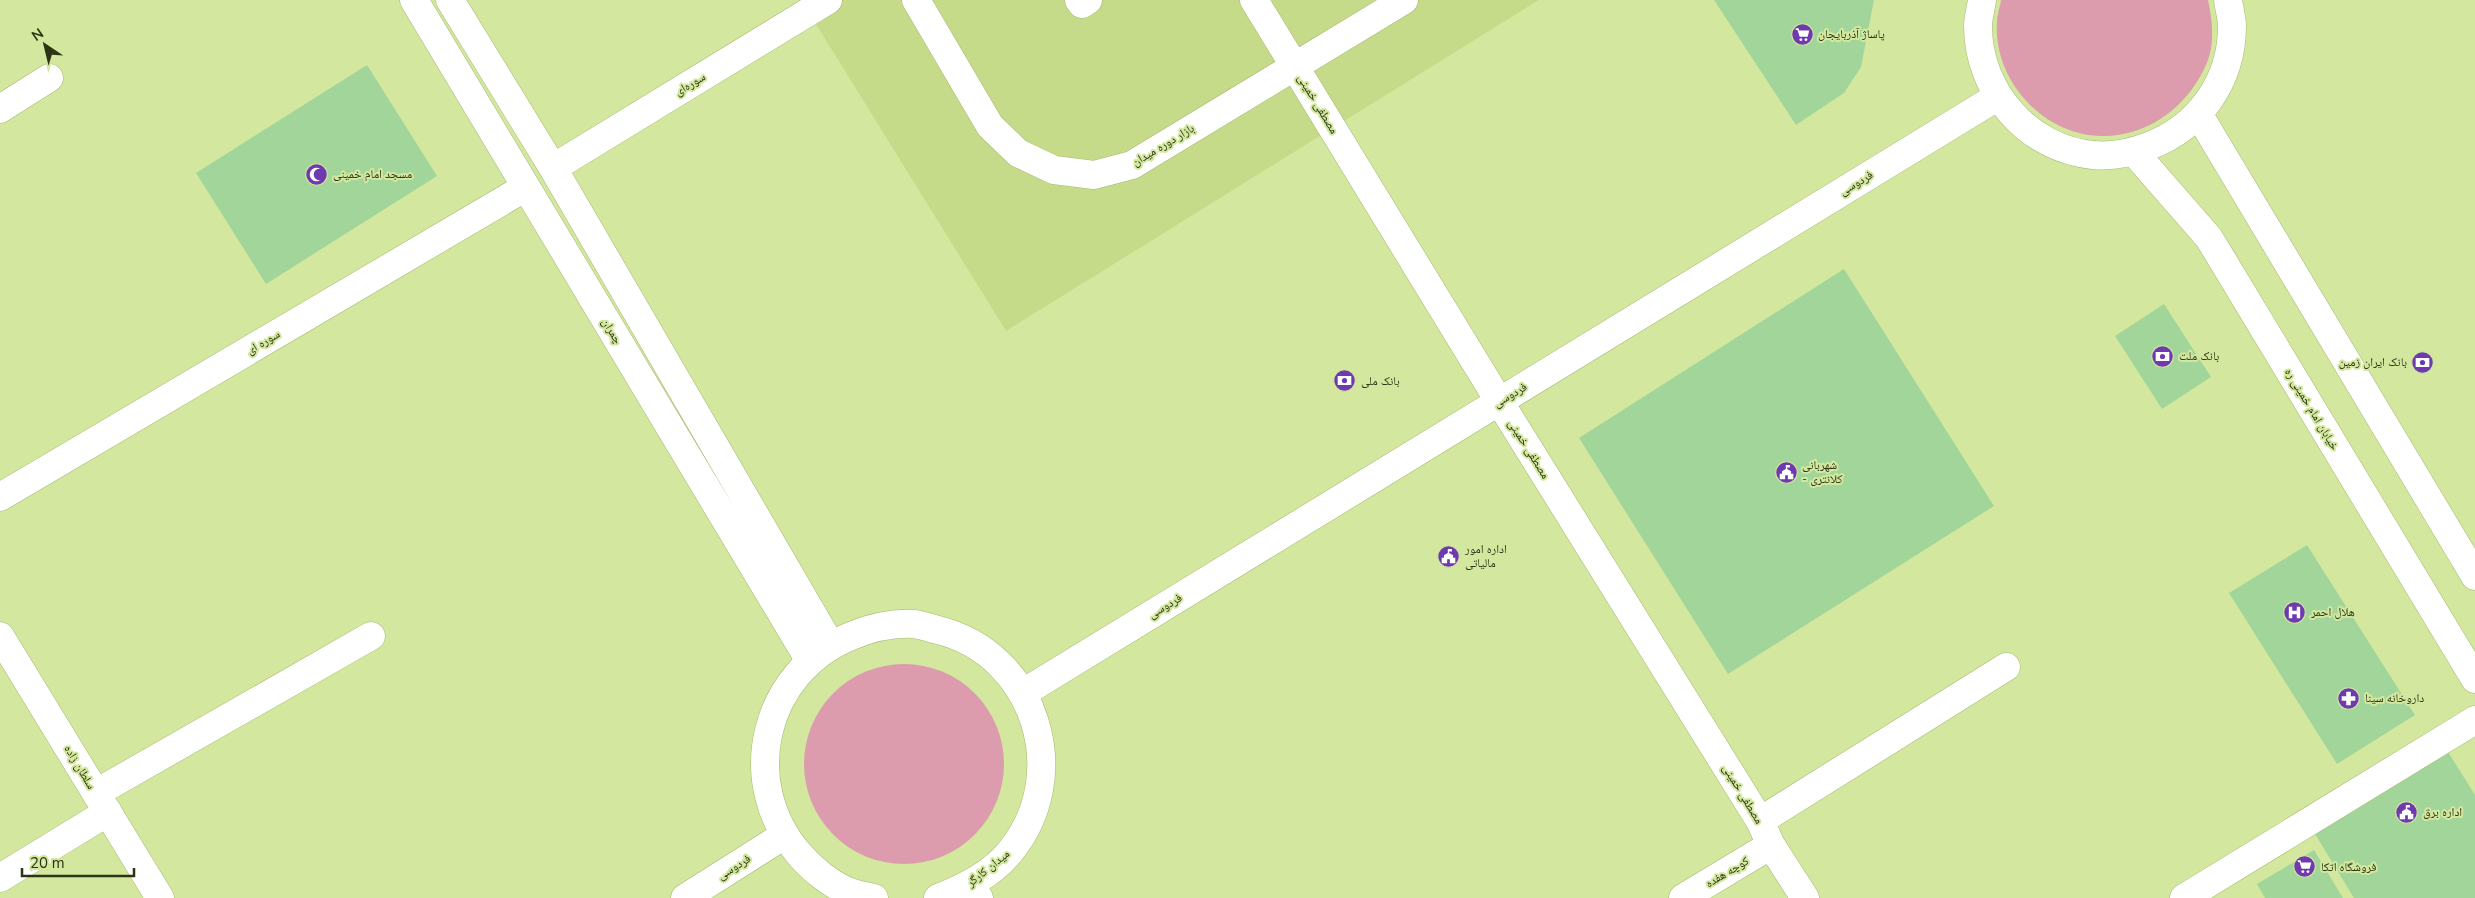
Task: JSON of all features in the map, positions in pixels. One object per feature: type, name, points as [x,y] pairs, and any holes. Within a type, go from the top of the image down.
[{"type":"main road","name":"چمران","points":[[414,0],[526,187],[820,653]]},
{"type":"main road","points":[[450,0],[553,168],[820,653]]},
{"type":"main road","name":"سوره‌ای","points":[[553,168],[828,0]]},
{"type":"main road","name":"بازار دوره میدان","points":[[916,0],[990,126],[1018,153],[1054,170],[1094,174],[1132,165],[1404,0]]},
{"type":"main road","points":[[1079,0],[1082,4],[1088,0]]},
{"type":"main road","name":"مصطفی خمینی","points":[[1254,0],[1499,401],[1760,821],[1772,845],[1805,898]]},
{"type":"main road","points":[[1982,0],[1978,26],[1982,61],[1997,96],[2021,125],[2055,146],[2094,155],[2134,152],[2167,139],[2199,115],[2215,92],[2228,60],[2232,26],[2228,0]]},
{"type":"main road","points":[[0,108],[49,78]]},
{"type":"main road","name":"فردوسی","points":[[1024,693],[1997,96]]},
{"type":"main road","points":[[2199,115],[2475,576]]},
{"type":"main road","name":"خیابان امام خمینی ره","points":[[2134,152],[2209,238],[2475,679]]},
{"type":"main road","name":"سوره ای","points":[[0,497],[526,187]]},
{"type":"main road","name":"میدان کارگر","points":[[874,898],[849,892],[812,869],[784,836],[767,796],[764,752],[774,710],[797,673],[820,653],[870,628],[915,624],[957,634],[994,657],[1024,693],[1039,731],[1042,774],[1032,817],[1009,854],[975,891],[938,898]]},
{"type":"main road","name":"سلطان زاده","points":[[0,636],[160,898]]},
{"type":"main road","points":[[0,878],[102,802],[371,636]]},
{"type":"main road","points":[[1760,821],[2006,667]]},
{"type":"main road","points":[[2184,898],[2475,720]]},
{"type":"main road","name":"فردوسی","points":[[685,898],[784,836]]},
{"type":"main road","name":"کوچه هفده","points":[[1683,898],[1772,845]]},
{"type":"shaded area","points":[[801,0],[1539,0],[1006,331]]},
{"type":"shaded area","points":[[2001,0],[2208,0],[2211,14],[2212,45],[2201,76],[2180,104],[2166,115],[2136,131],[2119,135],[2101,136],[2080,133],[2060,126],[2042,115],[2026,100],[2013,83],[2003,64],[1998,44],[1997,19]]},
{"type":"shaded area","points":[[894,664],[914,664],[942,671],[968,686],[982,700],[997,726],[1004,754],[1004,774],[997,802],[982,828],[968,842],[933,860],[914,864],[894,864],[866,857],[840,842],[826,828],[808,793],[804,774],[804,754],[811,726],[826,700],[840,686],[875,668]]},
{"type":"building","name":"پاساژ آذربایجان","points":[[1714,0],[1874,0],[1861,67],[1844,93],[1796,125]]},
{"type":"building","name":"مسجد امام خمینی","points":[[367,65],[437,176],[266,284],[196,173]]},
{"type":"building","name":"شهربانی - کلانتری","points":[[1844,269],[1994,506],[1728,674],[1579,438]]},
{"type":"building","name":"بانک ملت","points":[[2164,304],[2211,377],[2162,409],[2115,336]]},
{"type":"building","points":[[2307,545],[2415,715],[2337,764],[2229,593]]},
{"type":"building","name":"اداره برق","points":[[2445,747],[2475,795],[2475,898],[2354,898],[2312,829]]},
{"type":"building","name":"فروشگاه اتکا","points":[[2314,850],[2343,898],[2265,898],[2257,884]]},
{"type":"place","name":"پاساژ آذربایجان","points":[[1802,34]]},
{"type":"place","name":"مسجد امام خمینی","points":[[317,174]]},
{"type":"place","name":"بانک ملت","points":[[2163,356]]},
{"type":"place","name":"بانک ایران زمین","points":[[2423,362]]},
{"type":"place","name":"بانک ملی","points":[[1345,381]]},
{"type":"place","name":"شهربانی - کلانتری","points":[[1786,472]]},
{"type":"place","name":"اداره امور مالیاتی","points":[[1449,556]]},
{"type":"place","name":"هلال احمر","points":[[2295,612]]},
{"type":"place","name":"داروخانه سینا","points":[[2349,698]]},
{"type":"place","name":"اداره برق","points":[[2407,812]]},
{"type":"place","name":"فروشگاه اتکا","points":[[2305,867]]}]
